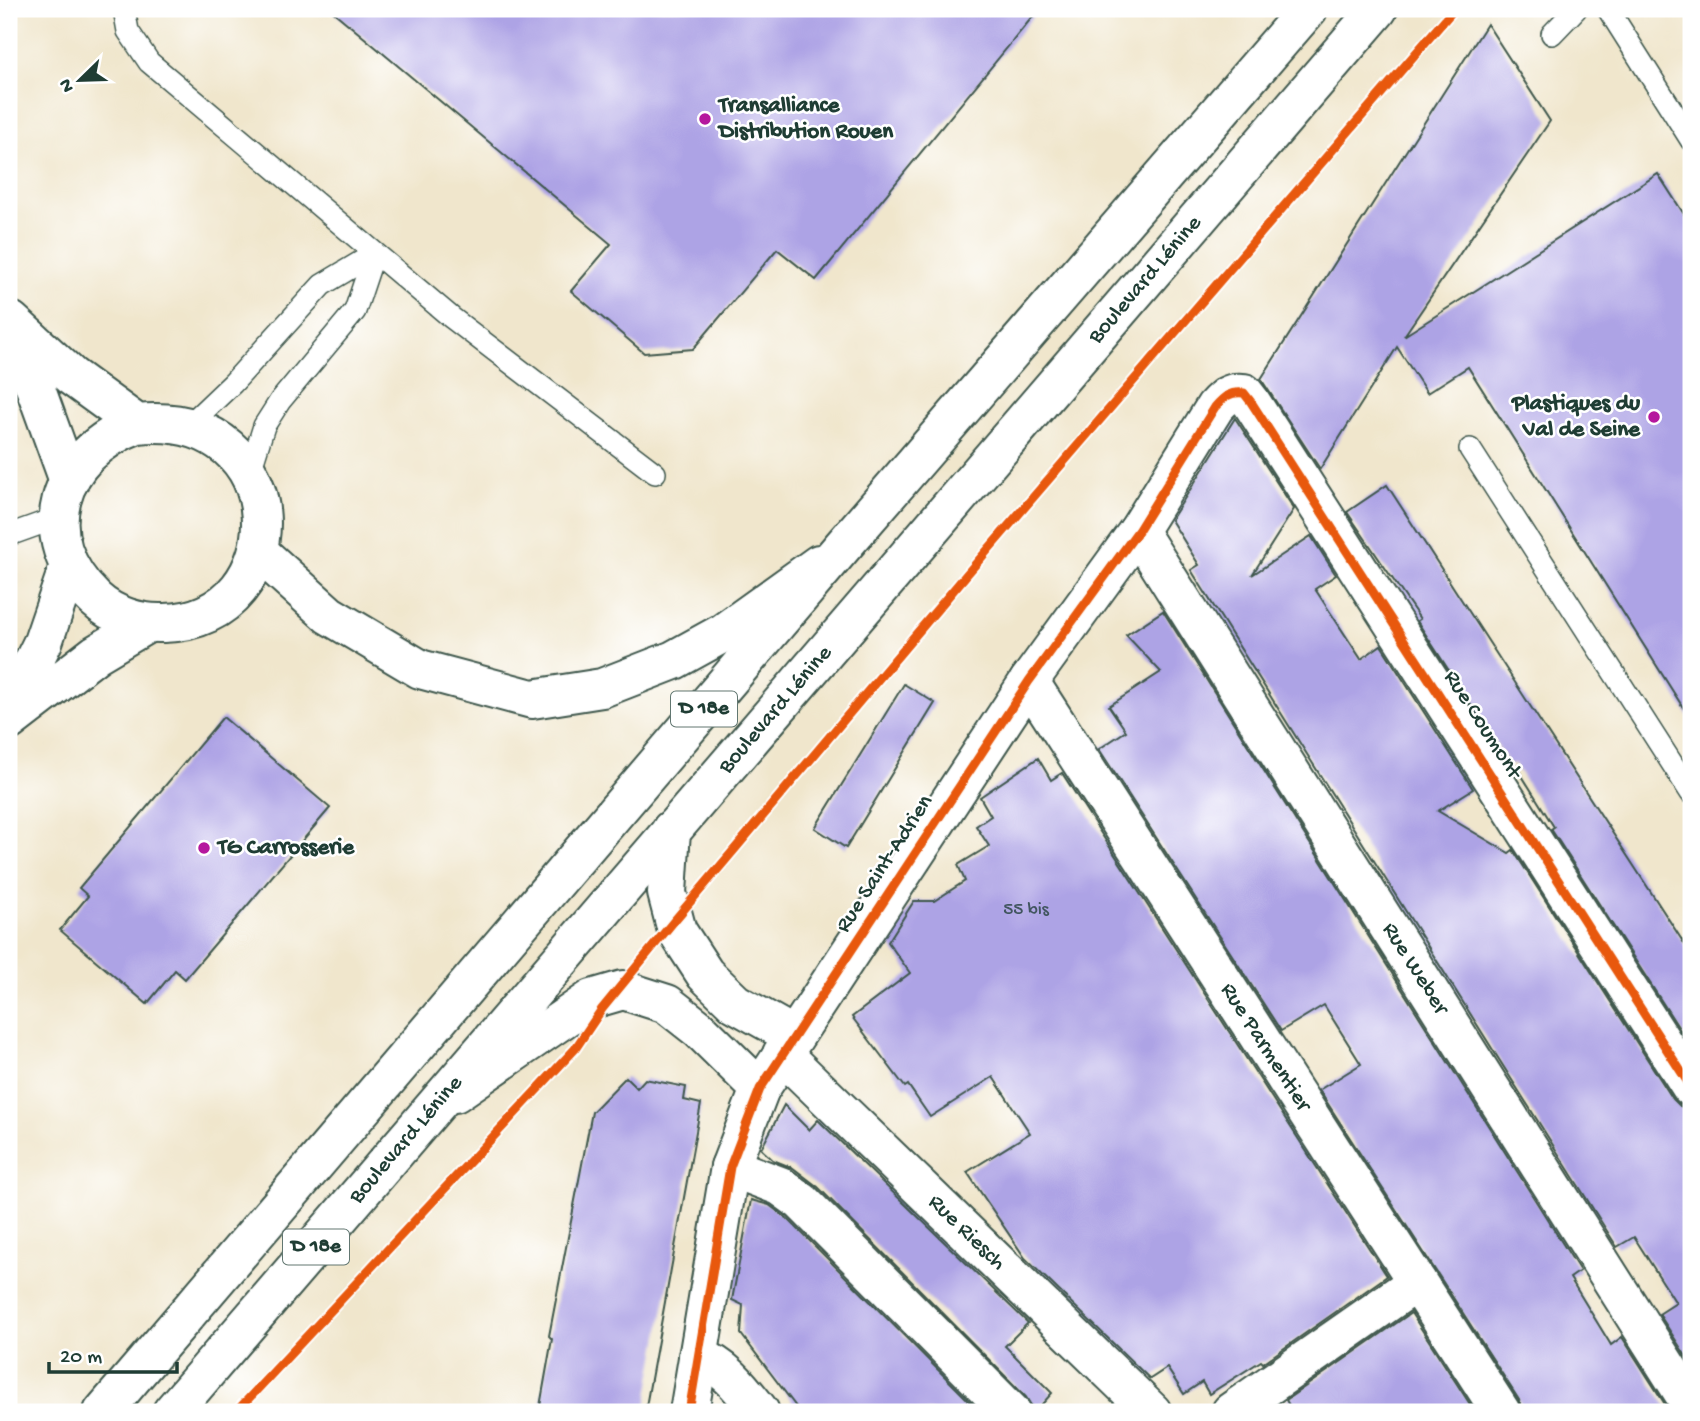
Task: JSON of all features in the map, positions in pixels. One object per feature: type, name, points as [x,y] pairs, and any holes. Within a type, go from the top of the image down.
[{"type":"street","name":"D 18e","points":[[103,1412],[843,546],[1308,9]]},
{"type":"street","name":"Boulevard Lénine","points":[[172,1412],[442,1102],[671,830],[1378,9]]},
{"type":"street","points":[[10,319],[71,376],[137,424]]},
{"type":"street","points":[[10,319],[64,499]]},
{"type":"street","name":"Rue Saint-Adrien","points":[[689,1412],[730,1167],[760,1088],[1029,681],[1138,531],[1214,407],[1225,396],[1235,392]]},
{"type":"street","name":"Rue Coumont","points":[[1235,392],[1244,393],[1251,402],[1691,1087]]},
{"type":"street","points":[[163,421],[189,425],[213,436],[234,452],[249,474],[261,512],[258,551],[246,577],[228,599],[204,614],[177,623],[148,623],[124,617],[101,605],[83,587],[69,566],[61,542],[64,499],[74,469],[91,449],[111,433],[137,424],[163,421]]},
{"type":"street","name":"Rue Weber","points":[[1138,531],[1691,1405]]},
{"type":"street","points":[[258,551],[329,615],[420,669],[532,699],[602,688],[674,660],[723,633],[843,546]]},
{"type":"street","points":[[9,711],[43,642],[69,566]]},
{"type":"street","points":[[9,721],[96,654],[148,623]]},
{"type":"street","name":"Rue Parmentier","points":[[1029,681],[1502,1412]]},
{"type":"street","name":"Rue Riesch","points":[[671,830],[667,893],[677,931],[705,974],[735,1003],[788,1045],[1152,1412]]},
{"type":"street","points":[[442,1102],[592,999],[623,990],[667,1003],[700,1030],[760,1088]]},
{"type":"street","points":[[730,1167],[780,1186],[802,1202],[1011,1412]]},
{"type":"street","points":[[1231,1412],[1417,1282]]},
{"type":"street","points":[[698,1356],[718,1364],[737,1382],[760,1412]]},
{"type":"lane","points":[[124,9],[128,31],[149,62],[374,254],[655,474]]},
{"type":"lane","points":[[1552,34],[1576,9]]},
{"type":"lane","points":[[1608,9],[1691,140]]},
{"type":"lane","points":[[189,425],[233,383],[322,285],[374,254]]},
{"type":"lane","points":[[249,474],[264,426],[280,401],[355,311],[374,254]]},
{"type":"lane","points":[[1470,449],[1691,793]]},
{"type":"lane","points":[[9,534],[64,499]]},
{"type":"building","name":"Transalliance Distribution Rouen","points":[[330,9],[1039,9],[816,280],[777,249],[693,349],[644,353],[571,291],[611,244]]},
{"type":"building","points":[[1487,24],[1550,121],[1404,336],[1658,174],[1691,225],[1691,720],[1468,367],[1427,393],[1397,347],[1320,469],[1261,379]]},
{"type":"building","points":[[1235,418],[1294,509],[1252,575],[1311,536],[1336,575],[1315,589],[1361,659],[1381,645],[1473,789],[1438,811],[1509,853],[1513,850],[1673,1099],[1680,1106],[1691,1109],[1691,1364],[1659,1314],[1676,1303],[1634,1237],[1617,1247],[1191,570],[1199,565],[1171,520]]},
{"type":"building","points":[[1387,485],[1691,954],[1691,1047],[1551,829],[1554,827],[1514,763],[1510,765],[1417,621],[1420,619],[1347,512]]},
{"type":"building","points":[[1163,611],[1580,1271],[1570,1278],[1611,1345],[1622,1337],[1670,1412],[1523,1412],[1519,1400],[1319,1090],[1361,1064],[1324,1005],[1281,1031],[1099,749],[1126,731],[1109,706],[1161,672],[1126,635]]},
{"type":"building","points":[[904,684],[935,703],[846,848],[815,828]]},
{"type":"building","name":"TG Carrosserie","points":[[223,717],[330,808],[185,979],[175,970],[147,1004],[60,930],[88,896],[79,888]]},
{"type":"building","points":[[1038,758],[1051,780],[1062,773],[1387,1276],[1263,1363],[1261,1361],[1209,1394],[1202,1382],[1184,1394],[1167,1368],[1150,1379],[1025,1258],[967,1172],[1030,1133],[993,1077],[930,1117],[908,1085],[905,1087],[852,1017],[910,973],[888,942],[914,901],[934,901],[965,881],[958,865],[989,846],[976,826],[991,816],[980,797]]},
{"type":"building","points":[[626,1077],[637,1088],[645,1079],[686,1087],[684,1100],[701,1104],[645,1412],[539,1412],[552,1339],[549,1336],[592,1112]]},
{"type":"building","points":[[784,1105],[809,1130],[818,1120],[1028,1323],[1005,1346],[1052,1393],[1035,1412],[1026,1397],[818,1187],[793,1168],[773,1160],[761,1149]]},
{"type":"building","points":[[751,1200],[769,1205],[788,1219],[980,1412],[800,1412],[741,1334],[743,1305],[732,1300]]},
{"type":"building","points":[[1411,1313],[1475,1412],[1293,1412],[1286,1400]]},
{"type":"cycle path","points":[[236,1412],[575,1049],[602,1009],[674,921],[967,574],[1454,9]]},
{"type":"cycle path","points":[[689,1412],[730,1167],[760,1089],[1029,681],[1138,531],[1215,407],[1231,394],[1244,393],[1251,402],[1691,1087]]},
{"type":"place","name":"Transalliance Distribution Rouen","points":[[705,119]]},
{"type":"place","name":"Plastiques du Val de Seine","points":[[1654,417]]},
{"type":"place","name":"TG Carrosserie","points":[[204,848]]}]
